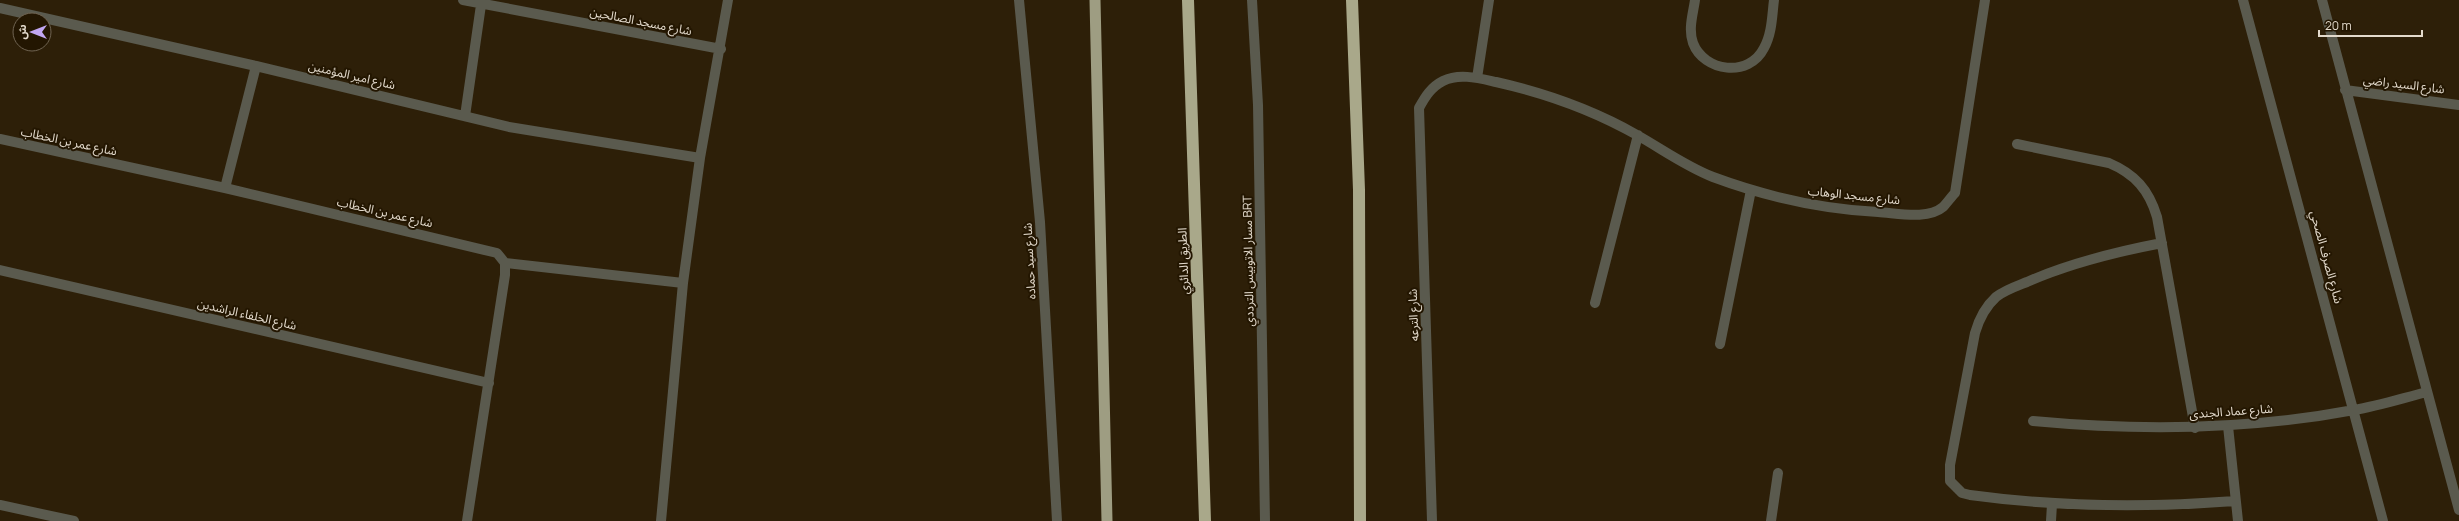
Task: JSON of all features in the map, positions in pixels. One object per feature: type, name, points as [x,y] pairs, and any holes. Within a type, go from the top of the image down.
[{"type":"highway","points":[[1095,0],[1107,521]]},
{"type":"highway","name":"الطريق الدائري","points":[[1188,0],[1205,521]]},
{"type":"highway","points":[[1352,0],[1360,281],[1360,521]]},
{"type":"highway","points":[[1354,29],[1358,0]]},
{"type":"street","name":"شارع مسجد الصالحين","points":[[463,0],[721,49]]},
{"type":"street","points":[[661,521],[683,283],[700,158],[721,49],[728,0]]},
{"type":"street","name":"شارع سيد حماده","points":[[1018,0],[1040,222],[1057,521]]},
{"type":"street","name":"مسار الاتوبيس الترددي BRT","points":[[1252,0],[1258,105],[1265,521]]},
{"type":"street","points":[[1477,78],[1490,0]]},
{"type":"street","points":[[1695,0],[1690,31],[1693,43],[1700,54],[1709,62],[1720,67],[1732,68],[1744,66],[1755,59],[1764,50],[1768,38],[1774,0]]},
{"type":"street","name":"شارع مسجد الوهاب","points":[[1419,108],[1428,92],[1442,81],[1460,76],[1477,78],[1519,87],[1560,99],[1599,115],[1638,135],[1673,158],[1711,176],[1751,190],[1799,203],[1848,210],[1925,214],[1942,208],[1955,193],[1985,0]]},
{"type":"street","name":"شارع الصرف الصحي","points":[[2243,0],[2355,410],[2383,521]]},
{"type":"street","points":[[2322,0],[2459,510]]},
{"type":"street","points":[[465,116],[481,4]]},
{"type":"street","name":"شارع امير المؤمنين","points":[[0,8],[256,66],[509,127],[700,158]]},
{"type":"street","points":[[225,188],[256,66]]},
{"type":"street","name":"شارع السيد راضي","points":[[2345,90],[2459,105]]},
{"type":"street","name":"شارع الترعه","points":[[1419,108],[1432,521]]},
{"type":"street","points":[[1595,302],[1638,135]]},
{"type":"street","name":"شارع عمر بن الخطاب","points":[[0,139],[225,188],[486,249],[497,253],[505,263]]},
{"type":"street","points":[[2017,144],[2109,163],[2123,169],[2145,189],[2153,203],[2162,243],[2195,428]]},
{"type":"street","points":[[1720,344],[1751,190]]},
{"type":"street","points":[[2162,243],[2100,256],[2047,273],[1998,296],[1987,306],[1979,319],[1950,465],[1950,481],[1958,491],[1970,495],[2052,504],[2120,506],[2235,501]]},
{"type":"street","points":[[467,521],[505,275],[505,263],[683,283]]},
{"type":"street","name":"شارع الخلفاء الراشدين","points":[[0,270],[489,383]]},
{"type":"street","name":"شارع عماد الجندى","points":[[2033,421],[2087,426],[2195,428],[2228,426],[2355,410],[2427,392]]},
{"type":"street","points":[[2228,426],[2238,521]]},
{"type":"street","points":[[1771,521],[1778,474]]},
{"type":"street","points":[[2051,521],[2052,504]]},
{"type":"street","points":[[0,505],[74,521]]}]
